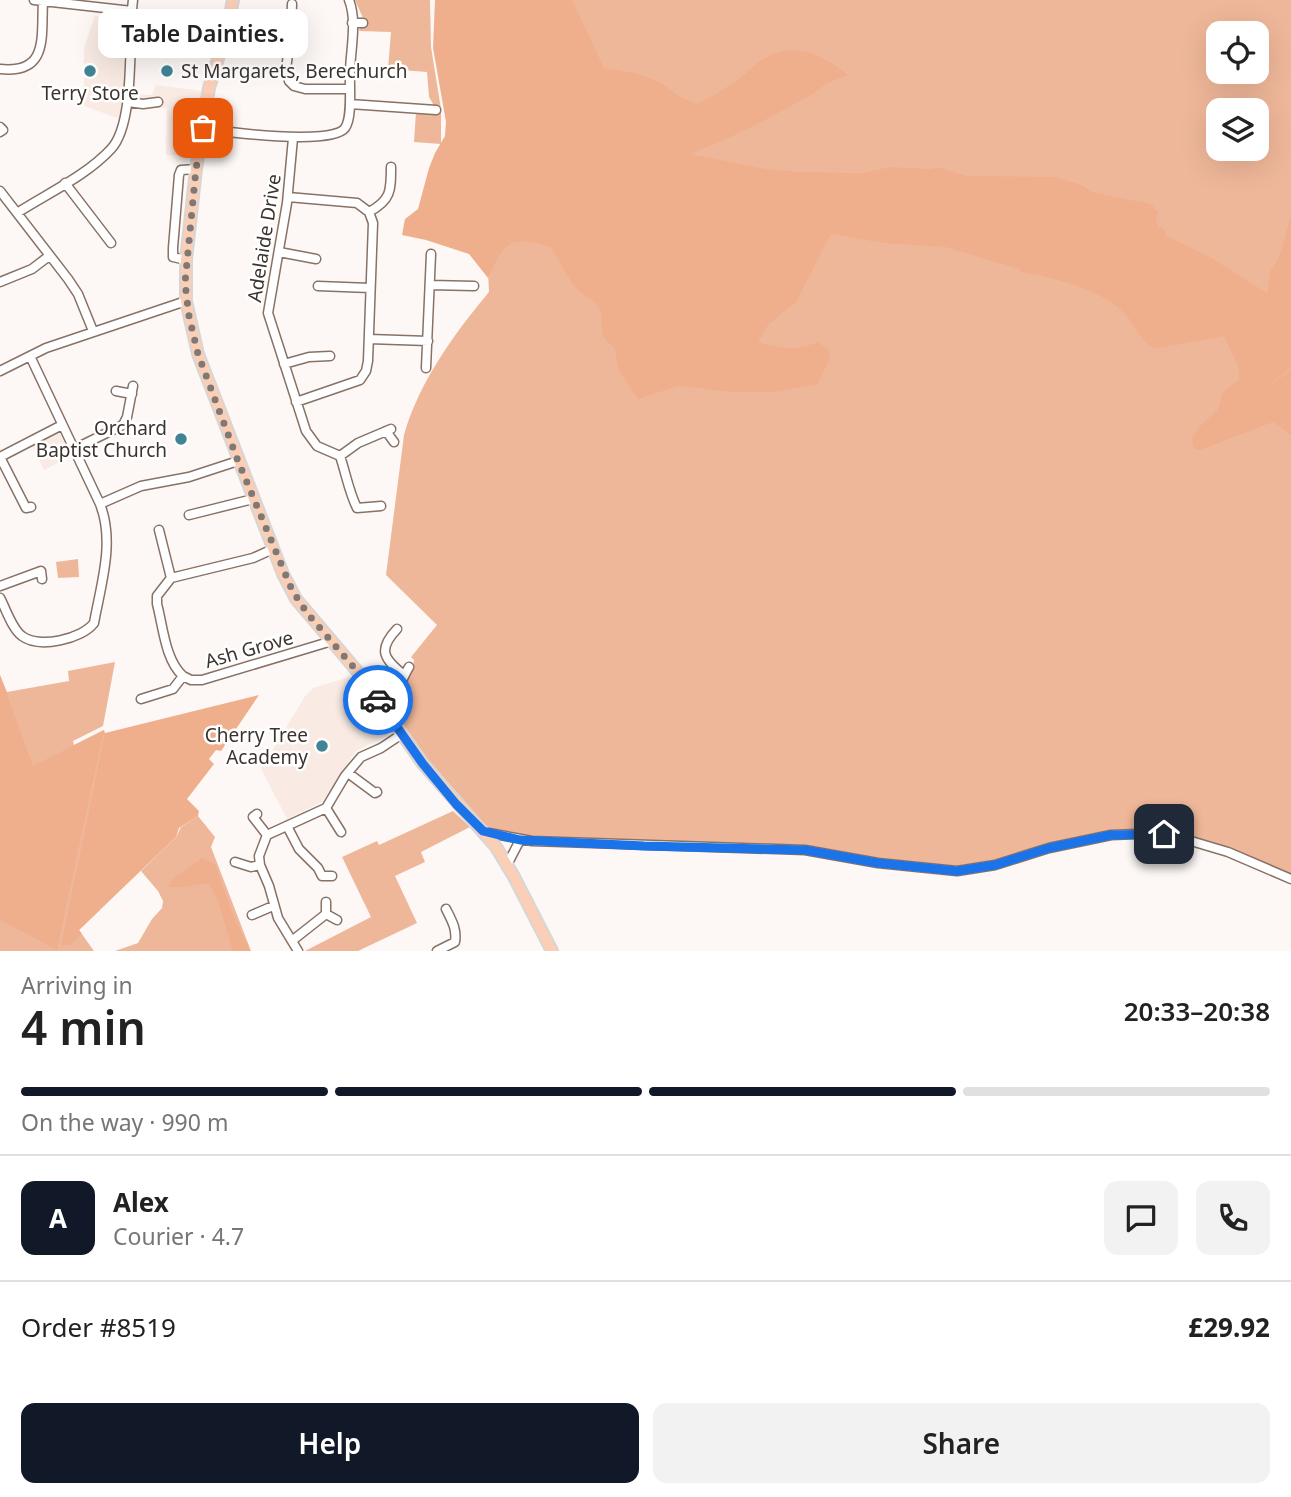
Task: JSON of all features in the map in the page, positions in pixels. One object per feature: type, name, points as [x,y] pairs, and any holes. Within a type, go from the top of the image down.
[{"type":"main road","points":[[233,0],[209,88],[196,169],[187,260],[186,301],[198,354],[273,549],[296,598],[382,705],[456,804],[483,831],[507,865],[552,951]]},
{"type":"street","points":[[17,214],[112,148],[120,134],[128,102],[134,32],[133,0]]},
{"type":"street","points":[[203,128],[293,138],[325,137],[342,131],[347,126],[350,104],[352,23],[349,0]]},
{"type":"street","points":[[0,69],[17,71],[27,67],[37,55],[40,48],[39,1],[132,11]]},
{"type":"street","points":[[292,4],[286,70],[289,81],[294,86],[305,89],[349,89]]},
{"type":"street","points":[[352,23],[363,23]]},
{"type":"street","points":[[282,29],[291,29]]},
{"type":"street","points":[[134,32],[186,37],[220,46]]},
{"type":"street","points":[[128,102],[158,102]]},
{"type":"street","points":[[350,104],[431,108]]},
{"type":"street","name":"Adelaide Drive","points":[[293,138],[288,197],[268,313],[306,431],[317,446],[340,456]]},
{"type":"street","points":[[369,212],[387,200],[395,178],[391,167]]},
{"type":"street","points":[[187,260],[173,257],[179,175],[181,170],[196,169]]},
{"type":"street","points":[[65,183],[110,239]]},
{"type":"street","points":[[0,191],[78,295],[93,331]]},
{"type":"street","points":[[288,197],[357,203],[369,212],[373,223],[367,367],[360,380],[296,402]]},
{"type":"street","points":[[279,253],[314,256]]},
{"type":"street","points":[[426,368],[430,253]]},
{"type":"street","points":[[0,282],[32,269],[50,256]]},
{"type":"street","points":[[318,286],[335,282],[370,288]]},
{"type":"street","points":[[429,285],[470,288]]},
{"type":"street","points":[[0,371],[93,331],[186,301]]},
{"type":"street","points":[[369,339],[428,341]]},
{"type":"street","points":[[0,598],[20,635],[29,639],[47,641],[89,629],[93,623],[107,543],[107,528],[100,504],[30,356]]},
{"type":"street","points":[[284,363],[309,357],[330,356]]},
{"type":"street","points":[[74,449],[123,425],[133,390],[116,391]]},
{"type":"street","points":[[31,507],[26,508],[0,457],[62,425]]},
{"type":"street","points":[[376,505],[357,508],[340,456],[358,443],[388,430],[394,442]]},
{"type":"street","points":[[100,504],[141,486],[196,475],[238,461]]},
{"type":"street","points":[[189,514],[253,499]]},
{"type":"street","points":[[162,534],[171,578]]},
{"type":"street","points":[[183,676],[171,659],[157,596],[171,578],[253,558],[273,549]]},
{"type":"street","points":[[0,586],[41,571]]},
{"type":"street","points":[[397,629],[386,634],[384,647],[386,658],[404,676]]},
{"type":"street","name":"Ash Grove","points":[[141,699],[173,688],[183,676],[191,680],[202,680],[332,641]]},
{"type":"street","points":[[382,705],[400,689],[409,667]]},
{"type":"street","points":[[298,951],[278,918],[260,865],[259,856],[267,835],[326,808],[361,757],[402,734]]},
{"type":"street","points":[[348,773],[374,793]]},
{"type":"street","points":[[326,808],[338,828]]},
{"type":"street","points":[[257,814],[253,817],[267,835]]},
{"type":"street","points":[[287,826],[299,849],[318,868],[322,876]]},
{"type":"street","points":[[483,831],[520,840],[805,850],[878,863],[957,871],[995,865],[1049,848],[1111,835],[1164,834],[1228,852],[1291,880]]},
{"type":"street","points":[[507,865],[520,840]]},
{"type":"street","points":[[235,862],[251,867],[260,865]]},
{"type":"street","points":[[322,876],[332,876]]},
{"type":"street","points":[[316,885],[322,876]]},
{"type":"street","points":[[326,902],[326,914]]},
{"type":"street","points":[[252,915],[273,906]]},
{"type":"street","points":[[437,951],[457,947],[454,926],[446,909]]},
{"type":"street","points":[[293,940],[326,914]]},
{"type":"street","points":[[326,914],[337,920]]},
{"type":"shaded area","points":[[355,0],[430,0],[431,47],[441,109],[441,144],[414,142],[416,112],[439,114],[429,97],[427,72],[388,69],[391,32],[359,31],[363,18]]},
{"type":"shaded area","points":[[435,0],[1291,0],[1291,879],[1164,833],[1111,835],[957,871],[805,850],[532,841],[480,824],[426,762],[390,708],[413,667],[414,660],[411,657],[437,625],[386,575],[404,435],[419,396],[439,359],[489,292],[488,273],[444,145],[448,121],[435,48]]},
{"type":"shaded area","points":[[435,0],[572,0],[604,68],[653,79],[698,104],[739,79],[768,56],[780,52],[792,50],[815,54],[848,75],[828,83],[808,97],[746,130],[691,154],[766,169],[799,172],[862,173],[890,167],[937,167],[967,176],[1056,177],[1084,186],[1091,192],[1151,204],[1159,213],[1156,216],[1158,226],[1165,230],[1165,235],[1208,256],[1267,293],[1271,269],[1278,260],[1291,217],[1291,368],[1260,392],[1291,370],[1291,435],[1273,422],[1200,450],[1194,449],[1192,439],[1198,428],[1218,409],[1223,392],[1239,380],[1239,369],[1224,336],[1156,349],[1145,342],[1127,317],[1113,304],[1075,285],[1020,272],[1019,269],[945,247],[883,243],[831,234],[796,302],[768,325],[758,342],[788,348],[818,342],[828,349],[830,359],[817,385],[773,392],[734,392],[678,386],[638,399],[619,371],[614,347],[604,337],[599,308],[575,287],[550,247],[525,241],[510,244],[499,256],[488,278],[469,254],[402,235],[405,219],[418,209],[429,168],[445,136],[446,122],[433,48]]},
{"type":"shaded area","points":[[95,16],[123,21],[122,45],[136,48],[135,94],[152,95],[156,85],[202,91],[195,156],[166,155],[167,108],[135,108],[120,119],[84,106],[84,48]]},
{"type":"shaded area","points":[[58,431],[71,456],[44,470],[32,444]]},
{"type":"shaded area","points":[[78,559],[79,577],[58,578],[56,562]]},
{"type":"shaded area","points":[[115,662],[103,726],[73,741],[74,745],[104,730],[109,744],[100,910],[79,930],[94,951],[0,951],[0,675],[7,692],[69,681],[68,671]]},
{"type":"shaded area","points":[[0,675],[33,766],[104,730],[57,950],[0,920]]},
{"type":"shaded area","name":"Cherry Tree Academy","points":[[353,676],[389,735],[356,751],[322,802],[287,819],[261,769],[305,696],[313,688]]},
{"type":"shaded area","points":[[259,695],[221,751],[216,750],[209,759],[214,764],[187,799],[199,811],[198,816],[179,828],[176,837],[79,930],[82,934],[70,945],[61,945],[105,733]]},
{"type":"shaded area","points":[[453,811],[470,827],[421,852],[425,862],[395,876],[417,923],[358,951],[305,951],[371,917],[342,857],[377,841],[379,845]]},
{"type":"shaded area","points":[[198,816],[215,837],[211,847],[251,951],[115,951],[138,943],[162,908],[163,901],[158,891],[141,871],[176,837],[181,827]]},
{"type":"shaded area","points":[[202,858],[215,864],[232,912],[250,951],[233,951],[220,906],[208,883],[168,887],[173,878]]},
{"type":"way so far","points":[[203,128],[196,169],[185,283],[192,335],[283,574],[307,613],[363,678],[378,700]]},
{"type":"place","name":"Terry Store","points":[[90,71]]},
{"type":"place","name":"St Margarets, Berechurch","points":[[167,71]]},
{"type":"place","name":"Table Dainties.","points":[[203,128]]},
{"type":"place","name":"Orchard Baptist Church","points":[[181,439]]},
{"type":"place","name":"Cherry Tree Academy","points":[[322,746]]},
{"type":"route","points":[[378,700],[423,764],[456,804],[483,831],[520,840],[805,850],[878,863],[957,871],[995,865],[1049,848],[1111,835],[1164,834]]}]
